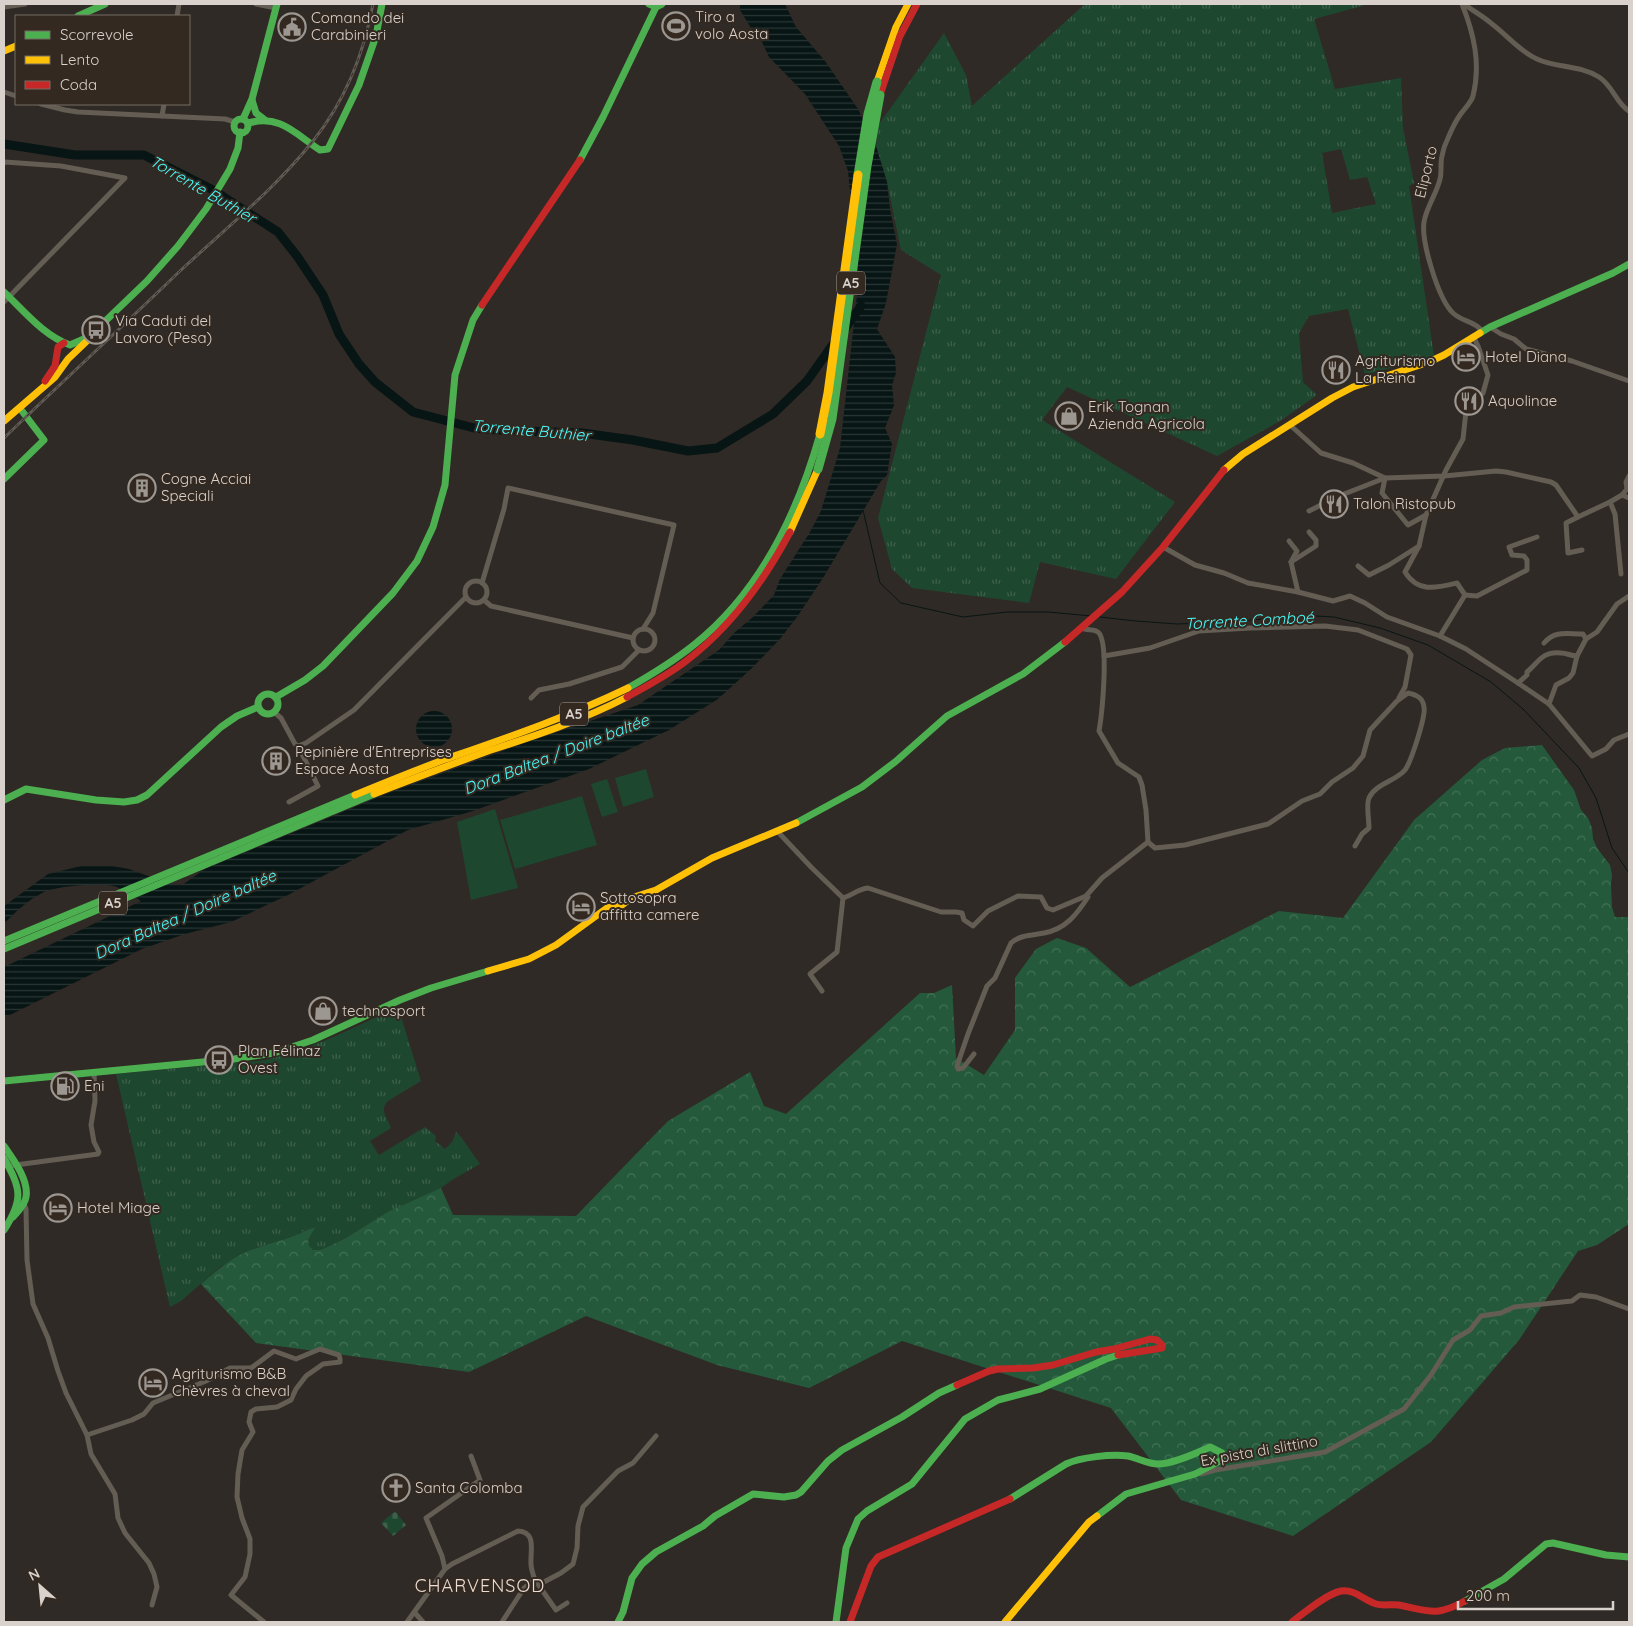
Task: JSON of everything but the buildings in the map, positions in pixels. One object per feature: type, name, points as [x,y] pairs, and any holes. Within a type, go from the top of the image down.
[{"type":"main road","points":[[80,15],[105,4]]},
{"type":"main road","points":[[242,121],[264,120],[284,124],[320,150],[328,149],[359,85],[376,36],[382,4]]},
{"type":"main road","name":"A5","points":[[4,941],[406,774],[583,710],[630,688],[658,671],[697,642],[716,625],[752,583],[781,535],[795,509],[815,456],[828,393],[859,166],[868,114],[876,82],[896,27],[908,4]]},
{"type":"main road","name":"A5","points":[[4,949],[410,780],[587,716],[630,696],[662,678],[708,643],[728,624],[758,588],[793,529],[818,470],[832,419],[866,166],[880,95],[900,36],[917,4]]},
{"type":"main road","points":[[276,697],[305,680],[323,666],[393,593],[417,561],[433,527],[442,501],[455,375],[473,320],[488,295],[576,168],[598,126],[649,18],[653,5]]},
{"type":"main road","points":[[242,121],[252,99],[277,6]]},
{"type":"main road","points":[[252,99],[256,114],[264,120]]},
{"type":"main road","points":[[22,409],[24,402],[47,381],[65,351],[93,336],[96,330],[160,268],[205,211],[230,170],[239,147],[240,132],[248,129],[242,121]]},
{"type":"main road","points":[[4,1081],[274,1053],[294,1047],[423,991],[529,959],[556,945],[607,908],[622,905],[632,898],[656,890],[712,858],[778,832],[862,787],[895,762],[948,716],[964,705],[1022,674],[1040,662],[1084,626],[1122,592],[1164,547],[1231,463],[1332,398],[1353,387],[1429,362],[1486,329],[1613,273],[1629,264]]},
{"type":"main road","points":[[5,297],[41,327],[65,351]]},
{"type":"main road","points":[[7,418],[22,409],[55,377],[65,351]]},
{"type":"main road","points":[[7,418],[51,374]]},
{"type":"main road","points":[[4,479],[44,440],[22,409]]},
{"type":"main road","points":[[270,694],[276,697],[279,704],[275,713],[271,715],[262,714],[258,707],[258,700],[263,695],[270,694]]},
{"type":"main road","points":[[4,800],[26,789],[96,800],[124,802],[137,800],[147,795],[221,727],[237,716],[258,707]]},
{"type":"main road","points":[[4,1146],[20,1195],[13,1217]]},
{"type":"main road","points":[[4,1230],[24,1204],[26,1198],[26,1189],[9,1163]]},
{"type":"main road","points":[[618,1622],[623,1612],[632,1578],[642,1564],[656,1552],[703,1526],[715,1516],[753,1494],[760,1493],[779,1497],[782,1495],[796,1496],[828,1461],[842,1450],[902,1417],[939,1393],[989,1371],[998,1369],[1033,1368],[1052,1365],[1150,1339],[1156,1340],[1162,1345],[1162,1348],[1154,1350],[1115,1356],[1040,1389],[998,1400],[965,1419],[912,1484],[867,1511],[858,1519],[846,1548],[836,1622]]},
{"type":"main road","points":[[850,1622],[871,1566],[878,1557],[1010,1500],[1066,1464],[1084,1458],[1111,1456],[1127,1456],[1158,1464],[1189,1457],[1210,1447],[1222,1453],[1222,1460],[1195,1474],[1126,1494],[1089,1522],[1005,1622]]},
{"type":"main road","points":[[1292,1622],[1310,1608],[1342,1591],[1353,1592],[1376,1604],[1397,1605],[1426,1612],[1443,1611],[1504,1579],[1546,1544],[1553,1543],[1606,1555],[1629,1557]]},
{"type":"street","points":[[4,7],[25,4]]},
{"type":"street","points":[[256,4],[277,6]]},
{"type":"street","points":[[1463,4],[1492,23],[1519,48],[1532,57],[1598,76],[1608,85],[1629,111]]},
{"type":"street","name":"Eliporto","points":[[1463,4],[1472,28],[1478,61],[1476,78],[1472,98],[1459,116],[1448,138],[1442,155],[1440,177],[1436,192],[1424,221],[1424,241],[1427,256],[1442,297],[1450,311],[1458,318],[1514,339],[1526,349],[1572,360],[1629,381]]},
{"type":"street","points":[[45,105],[78,112],[242,121]]},
{"type":"street","points":[[162,116],[164,105]]},
{"type":"street","points":[[4,162],[61,166],[125,178],[5,297]]},
{"type":"street","points":[[1473,336],[1488,374],[1483,394],[1466,411],[1463,439],[1446,470],[1426,515],[1419,546],[1405,572],[1410,580],[1425,588],[1442,587],[1457,583],[1466,595],[1477,596],[1527,570],[1527,560],[1524,556],[1512,555],[1509,547],[1537,537]]},
{"type":"street","points":[[1290,425],[1321,453],[1353,463],[1385,478]]},
{"type":"street","points":[[1309,511],[1339,496],[1385,478],[1444,476],[1496,471],[1551,482],[1578,517]]},
{"type":"street","points":[[1582,550],[1568,553],[1566,523],[1622,495],[1627,489],[1626,482],[1629,476]]},
{"type":"street","points":[[1385,478],[1382,493],[1408,525],[1426,515]]},
{"type":"street","points":[[482,583],[504,509],[508,488],[674,525],[653,613],[643,629],[636,632],[633,638],[634,645],[639,650],[647,651],[653,646],[655,638],[651,631],[643,629]]},
{"type":"street","points":[[1622,495],[1629,498]]},
{"type":"street","points":[[1610,502],[1615,514],[1621,574]]},
{"type":"street","points":[[1291,562],[1316,546],[1316,540],[1309,532]]},
{"type":"street","points":[[1290,541],[1297,551],[1291,562],[1298,592]]},
{"type":"street","points":[[1358,566],[1369,575],[1390,565],[1419,546]]},
{"type":"street","points":[[1164,547],[1195,565],[1224,573],[1248,583],[1298,592],[1333,602],[1350,596],[1387,617],[1440,636],[1466,649],[1548,704],[1592,756],[1606,749],[1614,740],[1629,734]]},
{"type":"street","points":[[475,581],[482,583],[487,590],[486,597],[484,600],[474,604],[466,597],[465,590],[469,584],[475,581]]},
{"type":"street","points":[[1440,636],[1466,595]]},
{"type":"street","points":[[1548,704],[1556,685],[1569,678],[1573,673],[1577,656],[1586,640],[1597,632],[1617,604],[1629,596]]},
{"type":"street","points":[[298,746],[306,743],[354,710],[466,597]]},
{"type":"street","points":[[484,600],[491,606],[633,638]]},
{"type":"street","points":[[1084,626],[1084,630],[1099,632],[1104,643],[1103,711],[1099,731],[1118,763],[1139,778],[1146,810],[1148,842],[1155,848],[1185,845],[1268,824],[1302,801],[1320,794],[1332,782],[1354,768],[1363,756],[1370,730],[1408,693],[1416,694],[1421,699],[1424,708],[1421,726],[1406,769],[1394,780],[1377,789],[1369,796],[1367,804],[1369,828],[1362,834],[1355,846]]},
{"type":"street","points":[[1104,656],[1150,648],[1199,631],[1325,626],[1358,630],[1407,648],[1412,655],[1404,687],[1398,701]]},
{"type":"street","points":[[1544,642],[1550,636],[1562,634],[1582,634],[1586,640]]},
{"type":"street","points":[[531,698],[539,690],[570,684],[622,667],[639,650]]},
{"type":"street","points":[[1518,683],[1528,676],[1527,672],[1533,667],[1534,663],[1544,656],[1562,653],[1577,656]]},
{"type":"street","points":[[275,713],[281,718],[295,744],[298,746],[318,786],[289,802]]},
{"type":"street","points":[[778,832],[843,898]]},
{"type":"street","points":[[843,898],[852,896],[860,889],[868,888],[941,912],[962,913],[964,920],[973,926],[988,911],[1018,896],[1041,897],[1047,908],[1053,910],[1086,896],[1102,878],[1148,842]]},
{"type":"street","points":[[974,1054],[963,1068],[958,1069],[957,1066],[981,1000],[987,986],[995,978],[1011,942],[1021,937],[1047,932],[1068,923],[1077,914],[1088,897],[1086,896]]},
{"type":"street","points":[[822,991],[810,974],[837,952],[843,898]]},
{"type":"street","points":[[9,1163],[98,1154],[92,1125],[95,1101],[94,1072]]},
{"type":"street","points":[[24,1204],[26,1209],[27,1260],[33,1304],[48,1338],[66,1393],[87,1435],[95,1461],[113,1487],[121,1525],[154,1574],[157,1587],[152,1605]]},
{"type":"street","name":"Ex pista di slittino","points":[[1163,1484],[1215,1470],[1326,1452],[1404,1409],[1431,1375],[1453,1340],[1470,1330],[1481,1316],[1501,1313],[1514,1307],[1572,1301],[1580,1295],[1596,1297],[1629,1309]]},
{"type":"street","points":[[87,1435],[132,1420],[144,1414],[153,1403],[206,1381],[230,1368],[251,1368],[274,1351],[296,1359],[320,1349],[339,1355],[340,1362],[323,1364],[306,1376],[296,1389],[291,1400],[276,1408],[256,1409],[251,1412],[249,1422],[253,1432],[242,1450],[237,1497],[245,1528],[250,1539],[250,1554],[245,1577],[231,1595],[264,1622]]},
{"type":"street","points":[[534,1580],[542,1583],[573,1564],[577,1548],[578,1526],[583,1507],[618,1471],[633,1463],[656,1436]]},
{"type":"street","points":[[445,1569],[442,1556],[426,1518],[480,1480],[472,1456]]},
{"type":"street","points":[[407,1622],[445,1569],[518,1532],[522,1532],[530,1538],[532,1543],[531,1566],[534,1580],[556,1610],[567,1603]]},
{"type":"street","points":[[502,1622],[524,1588],[534,1580]]},
{"type":"street","points":[[415,1613],[423,1622]]},
{"type":"green space","points":[[1085,4],[1369,4],[1314,19],[1335,89],[1401,78],[1403,128],[1414,183],[1409,186],[1434,356],[1365,375],[1348,309],[1309,316],[1299,333],[1303,382],[1317,395],[1280,421],[1217,456],[1067,387],[1042,420],[1175,502],[1116,579],[1040,562],[1029,603],[912,588],[892,569],[878,518],[941,275],[901,250],[887,182],[876,146],[878,127],[884,115],[882,120],[944,33],[966,75],[972,106]],"holes":[[[1341,149],[1350,180],[1367,177],[1376,204],[1332,213],[1322,153]]]},
{"type":"green space","name":"Tiro a volo Aosta","points":[[668,20],[685,21],[684,32],[667,32]]},
{"type":"green space","points":[[1542,745],[1574,790],[1581,810],[1588,818],[1592,828],[1593,839],[1597,848],[1610,865],[1612,875],[1612,907],[1615,917],[1629,917],[1629,1224],[1597,1245],[1578,1251],[1519,1340],[1431,1442],[1293,1536],[1181,1500],[1111,1408],[902,1341],[809,1388],[717,1365],[586,1316],[469,1372],[256,1343],[201,1284],[241,1254],[315,1228],[308,1240],[309,1246],[313,1250],[320,1250],[344,1239],[388,1212],[441,1188],[453,1215],[576,1216],[668,1121],[750,1072],[764,1106],[786,1114],[920,993],[934,993],[952,985],[956,1058],[984,1075],[1015,1030],[1015,978],[1036,949],[1057,938],[1086,948],[1130,987],[1279,911],[1343,918],[1414,820],[1482,760],[1505,748]]},
{"type":"green space","points":[[646,769],[654,797],[623,807],[615,778]]},
{"type":"green space","points":[[607,779],[618,812],[602,817],[591,784]]},
{"type":"green space","points":[[582,796],[597,845],[515,869],[500,820]]},
{"type":"green space","points":[[495,809],[518,888],[471,900],[457,822]]},
{"type":"green space","points":[[398,1007],[421,1081],[385,1104],[384,1111],[391,1128],[370,1141],[379,1155],[425,1127],[436,1136],[435,1141],[445,1149],[452,1142],[456,1132],[480,1164],[441,1188],[320,1250],[313,1250],[308,1246],[308,1240],[312,1234],[307,1229],[296,1236],[256,1248],[220,1267],[181,1301],[170,1307],[116,1074],[209,1065],[211,1068],[230,1066],[230,1063],[252,1062],[282,1056],[316,1044]]},
{"type":"green space","points":[[395,1511],[406,1525],[393,1536],[381,1523]]},
{"type":"water","name":"Dora Baltea / Doire baltée","points":[[740,4],[785,4],[796,27],[825,61],[858,109],[876,146],[887,182],[897,244],[886,303],[877,329],[895,357],[896,373],[892,385],[894,405],[885,428],[892,444],[887,475],[881,481],[823,578],[797,617],[780,639],[718,699],[669,730],[589,769],[473,811],[408,830],[288,895],[231,922],[185,934],[142,949],[10,1015],[4,1016],[4,967],[141,901],[117,887],[111,886],[80,885],[59,888],[44,892],[33,899],[4,924],[4,906],[48,874],[81,866],[112,866],[129,869],[170,884],[182,885],[205,869],[386,794],[519,745],[638,705],[719,650],[774,595],[780,579],[821,511],[840,448],[859,277],[848,171],[839,146],[805,94],[769,57],[762,42],[740,10]]},
{"type":"water","points":[[434,711],[441,712],[447,716],[451,722],[451,736],[447,742],[441,746],[434,747],[427,746],[421,742],[417,736],[416,729],[417,722],[421,716],[427,712]]},
{"type":"waterway","name":"Torrente Buthier","points":[[4,144],[75,155],[144,155],[213,190],[278,232],[297,256],[323,295],[339,334],[359,364],[375,382],[413,412],[474,428],[582,433],[633,440],[688,451],[717,448],[773,414],[807,381],[836,340]]},
{"type":"waterway","name":"Torrente Buthier","points":[[844,330],[861,306]]},
{"type":"waterway","name":"Torrente Comboé","points":[[863,510],[880,583],[901,603],[963,617],[1007,612],[1048,612],[1091,616]]},
{"type":"waterway","name":"Torrente Comboé","points":[[1100,617],[1177,624],[1235,622],[1298,615],[1334,617],[1380,628],[1428,645],[1491,682],[1523,709],[1579,768],[1596,798],[1612,848],[1629,873]]},
{"type":"railway","points":[[4,438],[283,176],[298,159],[324,126],[344,93],[364,40],[373,4]]},
{"type":"traffic: fast","points":[[80,15],[105,4]]},
{"type":"traffic: fast","points":[[243,119],[252,99],[277,4]]},
{"type":"traffic: fast","points":[[248,123],[260,121],[279,123],[320,150],[328,149],[359,85],[376,36],[382,4]]},
{"type":"traffic: fast","points":[[649,4],[656,7],[662,4]]},
{"type":"traffic: fast","points":[[580,160],[656,7]]},
{"type":"traffic: fast","points":[[858,175],[868,114],[877,82]]},
{"type":"traffic: fast","points":[[818,469],[832,419],[867,166],[880,95]]},
{"type":"traffic: fast","points":[[252,100],[256,113],[265,120]]},
{"type":"traffic: fast","points":[[241,119],[246,121],[248,126],[246,131],[241,133],[236,131],[234,126],[236,121],[241,119]]},
{"type":"traffic: fast","points":[[4,292],[52,336],[70,345],[86,338],[147,281],[178,246],[206,209],[230,169],[238,148],[240,132]]},
{"type":"traffic: fast","points":[[1480,333],[1629,264]]},
{"type":"traffic: fast","points":[[276,697],[305,680],[323,666],[393,593],[417,561],[433,527],[445,485],[455,375],[473,320],[482,305]]},
{"type":"traffic: fast","points":[[4,479],[44,440],[22,411]]},
{"type":"traffic: fast","points":[[628,688],[662,668],[695,644],[739,600],[774,549],[788,521],[811,463],[820,434]]},
{"type":"traffic: fast","points":[[796,823],[862,787],[895,762],[947,716],[1023,674],[1065,642]]},
{"type":"traffic: fast","points":[[264,694],[272,694],[278,700],[278,704],[278,708],[272,714],[264,714],[258,708],[258,700],[264,694]]},
{"type":"traffic: fast","points":[[4,800],[26,789],[96,800],[124,802],[137,800],[147,795],[221,727],[237,716],[258,707]]},
{"type":"traffic: fast","points":[[4,949],[374,794]]},
{"type":"traffic: fast","points":[[4,941],[355,795]]},
{"type":"traffic: fast","points":[[4,1081],[234,1059],[274,1053],[313,1040],[400,1000],[431,988],[488,971]]},
{"type":"traffic: fast","points":[[4,1146],[20,1170],[26,1190],[24,1203],[13,1217]]},
{"type":"traffic: fast","points":[[4,1158],[14,1178],[18,1194],[15,1210],[4,1230]]},
{"type":"traffic: fast","points":[[836,1622],[846,1548],[858,1519],[867,1511],[912,1484],[965,1419],[998,1400],[1040,1389],[1118,1355]]},
{"type":"traffic: fast","points":[[618,1622],[623,1612],[632,1578],[642,1564],[656,1552],[703,1526],[715,1516],[753,1494],[784,1497],[796,1495],[801,1492],[828,1461],[842,1450],[902,1417],[939,1393],[957,1385]]},
{"type":"traffic: fast","points":[[1010,1499],[1066,1464],[1080,1460],[1121,1455],[1150,1463],[1164,1464],[1210,1447],[1222,1453],[1222,1460],[1195,1474],[1126,1494],[1097,1516]]},
{"type":"traffic: fast","points":[[1465,1601],[1504,1579],[1546,1544],[1553,1543],[1606,1555],[1629,1557]]},
{"type":"traffic: slow","points":[[877,82],[896,27],[908,4]]},
{"type":"traffic: slow","points":[[4,51],[15,46]]},
{"type":"traffic: slow","points":[[820,434],[828,393],[858,175]]},
{"type":"traffic: slow","points":[[1224,470],[1243,454],[1332,398],[1353,387],[1429,362],[1480,333]]},
{"type":"traffic: slow","points":[[4,421],[55,377],[68,359],[90,338]]},
{"type":"traffic: slow","points":[[790,532],[818,469]]},
{"type":"traffic: slow","points":[[355,795],[443,760],[560,718],[628,688]]},
{"type":"traffic: slow","points":[[374,794],[488,751],[559,727],[627,697]]},
{"type":"traffic: slow","points":[[488,971],[529,959],[556,945],[607,908],[622,905],[631,898],[656,890],[712,858],[796,823]]},
{"type":"traffic: slow","points":[[1005,1622],[1089,1522],[1097,1516]]},
{"type":"traffic: jam","points":[[880,95],[900,36],[917,4]]},
{"type":"traffic: jam","points":[[482,305],[580,160]]},
{"type":"traffic: jam","points":[[45,381],[55,366],[58,347],[64,343]]},
{"type":"traffic: jam","points":[[1065,642],[1122,592],[1163,547],[1224,470]]},
{"type":"traffic: jam","points":[[627,697],[679,666],[718,633],[758,585],[790,532]]},
{"type":"traffic: jam","points":[[957,1385],[989,1371],[1053,1365],[1150,1339],[1157,1340],[1162,1345],[1162,1348],[1118,1355]]},
{"type":"traffic: jam","points":[[850,1622],[871,1566],[878,1557],[1010,1499]]},
{"type":"traffic: jam","points":[[1292,1622],[1322,1600],[1341,1591],[1355,1593],[1376,1604],[1399,1605],[1425,1611],[1439,1611],[1465,1601]]},
{"type":"place","name":"Tiro a volo Aosta","points":[[676,26]]},
{"type":"place","name":"Comando dei Carabinieri","points":[[292,27]]},
{"type":"place","name":"Via Caduti del Lavoro (Pesa)","points":[[96,330]]},
{"type":"place","name":"Hotel Diana","points":[[1466,357]]},
{"type":"place","name":"Agriturismo La Reina","points":[[1336,370]]},
{"type":"place","name":"Aquolinae","points":[[1469,401]]},
{"type":"place","name":"Erik Tognan Azienda Agricola","points":[[1069,416]]},
{"type":"place","name":"Cogne Acciai Speciali","points":[[142,488]]},
{"type":"place","name":"Talon Ristopub","points":[[1334,504]]},
{"type":"place","name":"Pepinière d'Entreprises Espace Aosta","points":[[276,761]]},
{"type":"place","name":"Sottosopra affitta camere","points":[[581,907]]},
{"type":"place","name":"technosport","points":[[323,1011]]},
{"type":"place","name":"Plan Félinaz Ovest","points":[[219,1060]]},
{"type":"place","name":"Eni","points":[[65,1086]]},
{"type":"place","name":"Hotel Miage","points":[[58,1208]]},
{"type":"place","name":"Agriturismo B&B Chèvres à cheval","points":[[153,1383]]},
{"type":"place","name":"Santa Colomba","points":[[396,1488]]},
{"type":"district","name":"CHARVENSOD","points":[[480,1586]]}]
